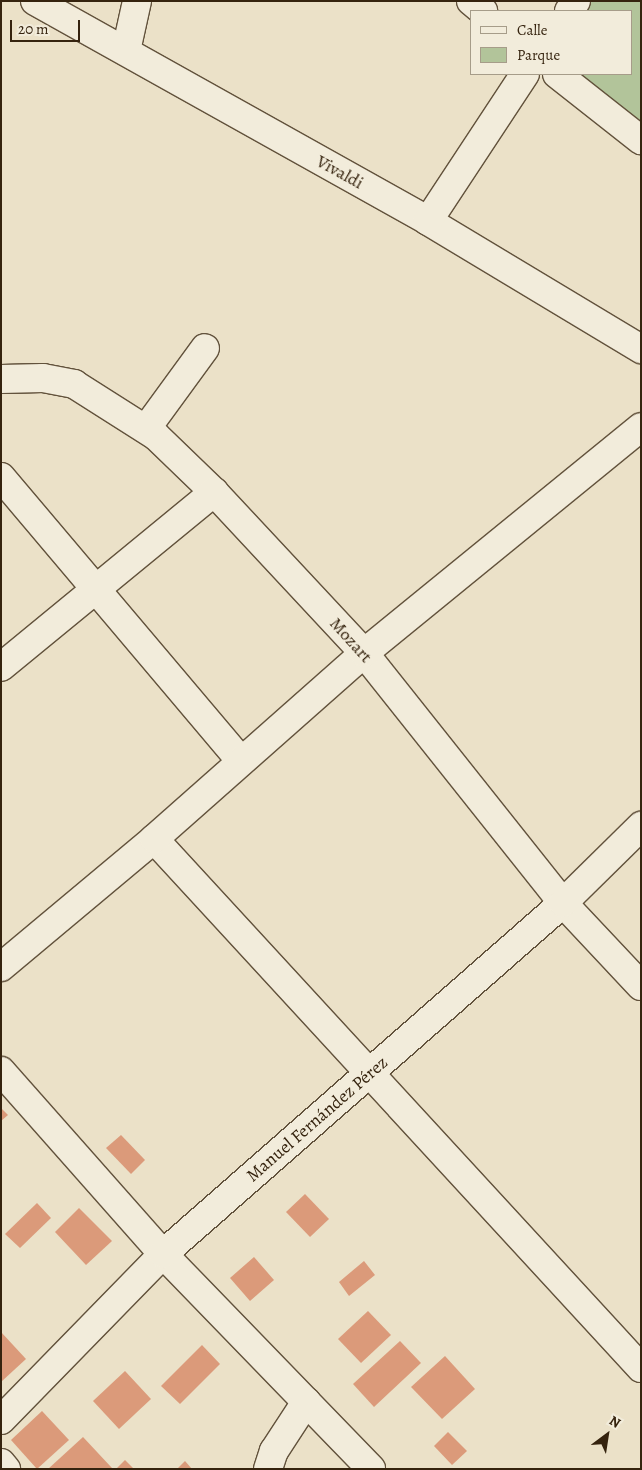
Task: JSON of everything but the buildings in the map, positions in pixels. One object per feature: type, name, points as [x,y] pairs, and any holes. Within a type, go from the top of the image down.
[{"type":"street","name":"Vivaldi","points":[[35,1],[428,221],[641,349]]},
{"type":"street","points":[[126,51],[136,1]]},
{"type":"street","points":[[471,1],[482,10]]},
{"type":"street","points":[[428,221],[524,75]]},
{"type":"street","points":[[558,75],[641,140]]},
{"type":"street","points":[[146,429],[205,348]]},
{"type":"street","name":"Mozart","points":[[1,379],[43,378],[74,384],[146,429],[214,492],[364,653],[562,903],[641,986]]},
{"type":"street","points":[[1,967],[154,840],[364,653],[641,427]]},
{"type":"street","points":[[1,477],[241,761]]},
{"type":"street","points":[[1,667],[214,492]]},
{"type":"street","name":"Manuel Fernández Pérez","points":[[1,1420],[163,1254],[562,903],[641,826]]},
{"type":"street","points":[[154,840],[641,1368]]},
{"type":"street","points":[[1,1071],[163,1254],[371,1469]]},
{"type":"street","points":[[268,1469],[274,1451],[306,1402]]},
{"type":"street","points":[[1,1463],[6,1469]]},
{"type":"green space","points":[[585,1],[641,1],[641,138],[561,75],[632,75],[632,10],[579,10]]}]
